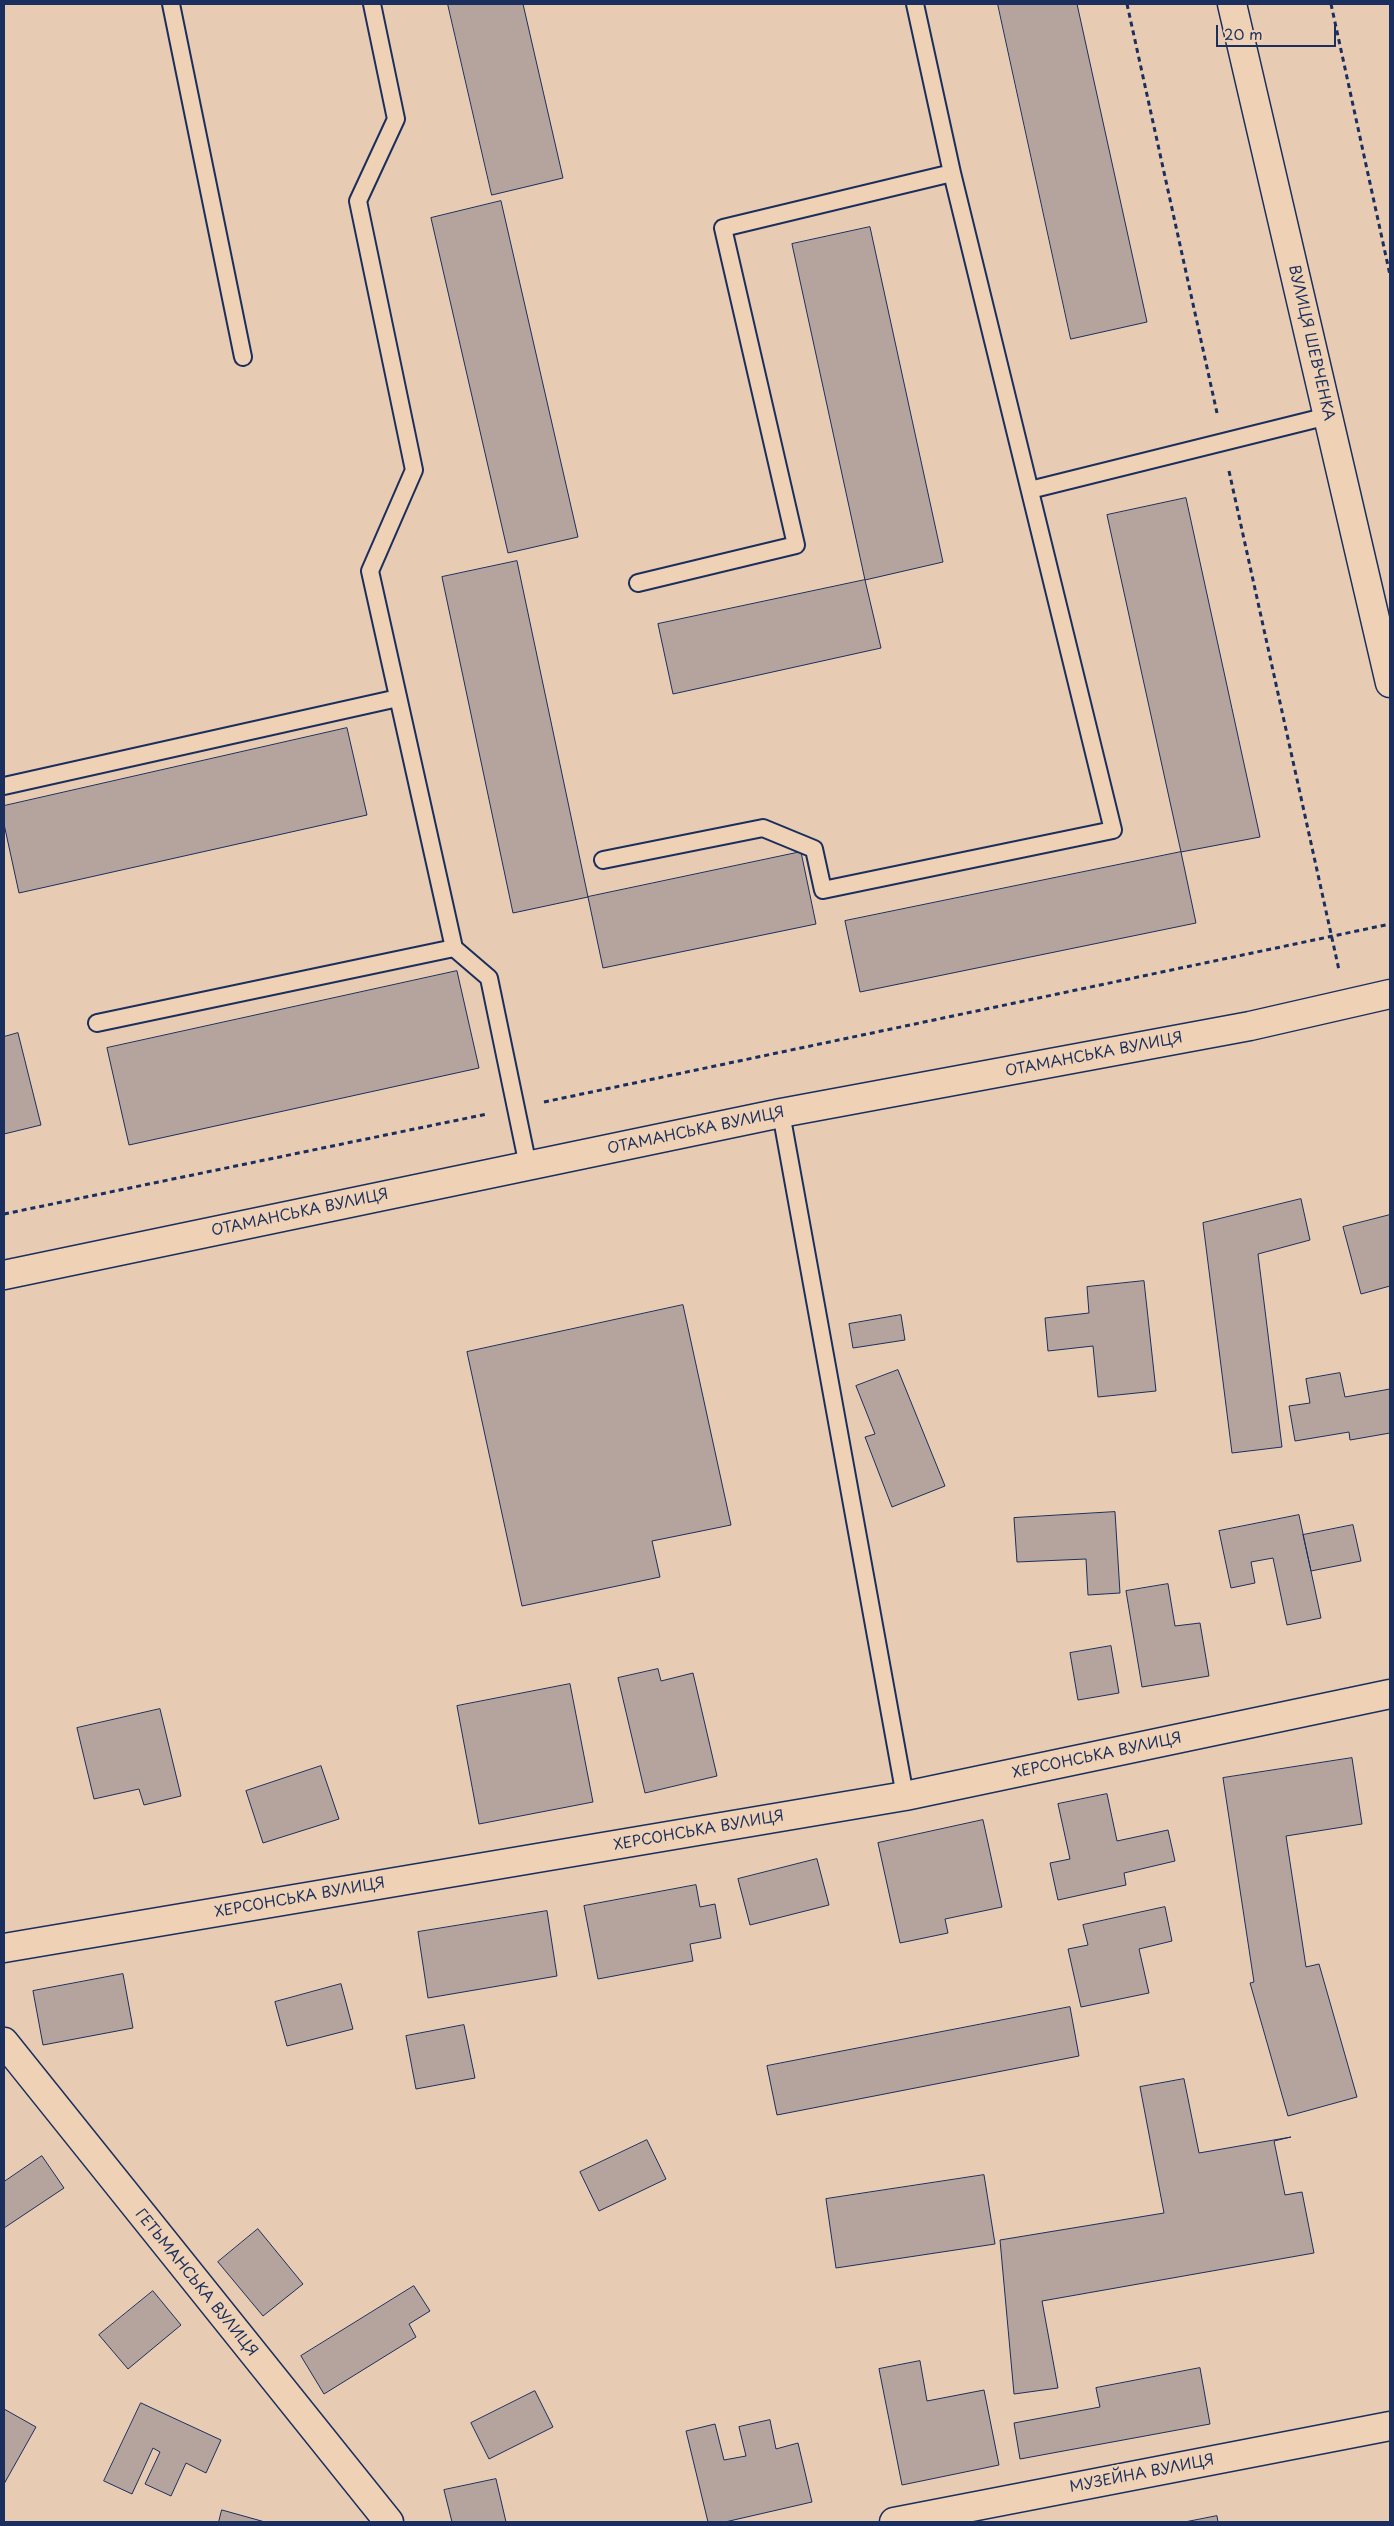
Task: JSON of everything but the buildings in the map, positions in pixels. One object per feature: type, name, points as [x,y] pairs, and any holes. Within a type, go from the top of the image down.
[{"type":"street","name":"ВУЛИЦЯ ШЕВЧЕНКА","points":[[1232,4],[1390,683]]},
{"type":"street","name":"ОТАМАНСЬКА ВУЛИЦЯ","points":[[4,1275],[781,1113],[1250,1026],[1390,994]]},
{"type":"street","name":"ХЕРСОНСЬКА ВУЛИЦЯ","points":[[4,1948],[905,1796],[1390,1694]]},
{"type":"street","name":"ГЕТЬМАНСЬКА ВУЛИЦЯ","points":[[4,2042],[389,2522]]},
{"type":"street","name":"МУЗЕЙНА ВУЛИЦЯ","points":[[894,2522],[1390,2426]]},
{"type":"lane","points":[[171,4],[243,357]]},
{"type":"lane","points":[[372,4],[396,119],[358,201],[414,470],[370,571],[454,948],[489,978],[528,1166]]},
{"type":"lane","points":[[603,860],[763,828],[814,849],[823,890],[1112,830],[952,174],[915,4]]},
{"type":"lane","points":[[638,583],[796,545],[723,228],[952,174]]},
{"type":"lane","points":[[1030,490],[1328,416]]},
{"type":"lane","points":[[4,786],[398,698]]},
{"type":"lane","points":[[97,1023],[454,948]]},
{"type":"lane","points":[[781,1113],[905,1796]]},
{"type":"path","points":[[1127,4],[1219,422]]},
{"type":"path","points":[[1331,4],[1390,274]]},
{"type":"path","points":[[1227,461],[1347,1004]]},
{"type":"path","points":[[541,1102],[1332,938],[1390,924]]},
{"type":"path","points":[[4,1214],[492,1112]]}]
